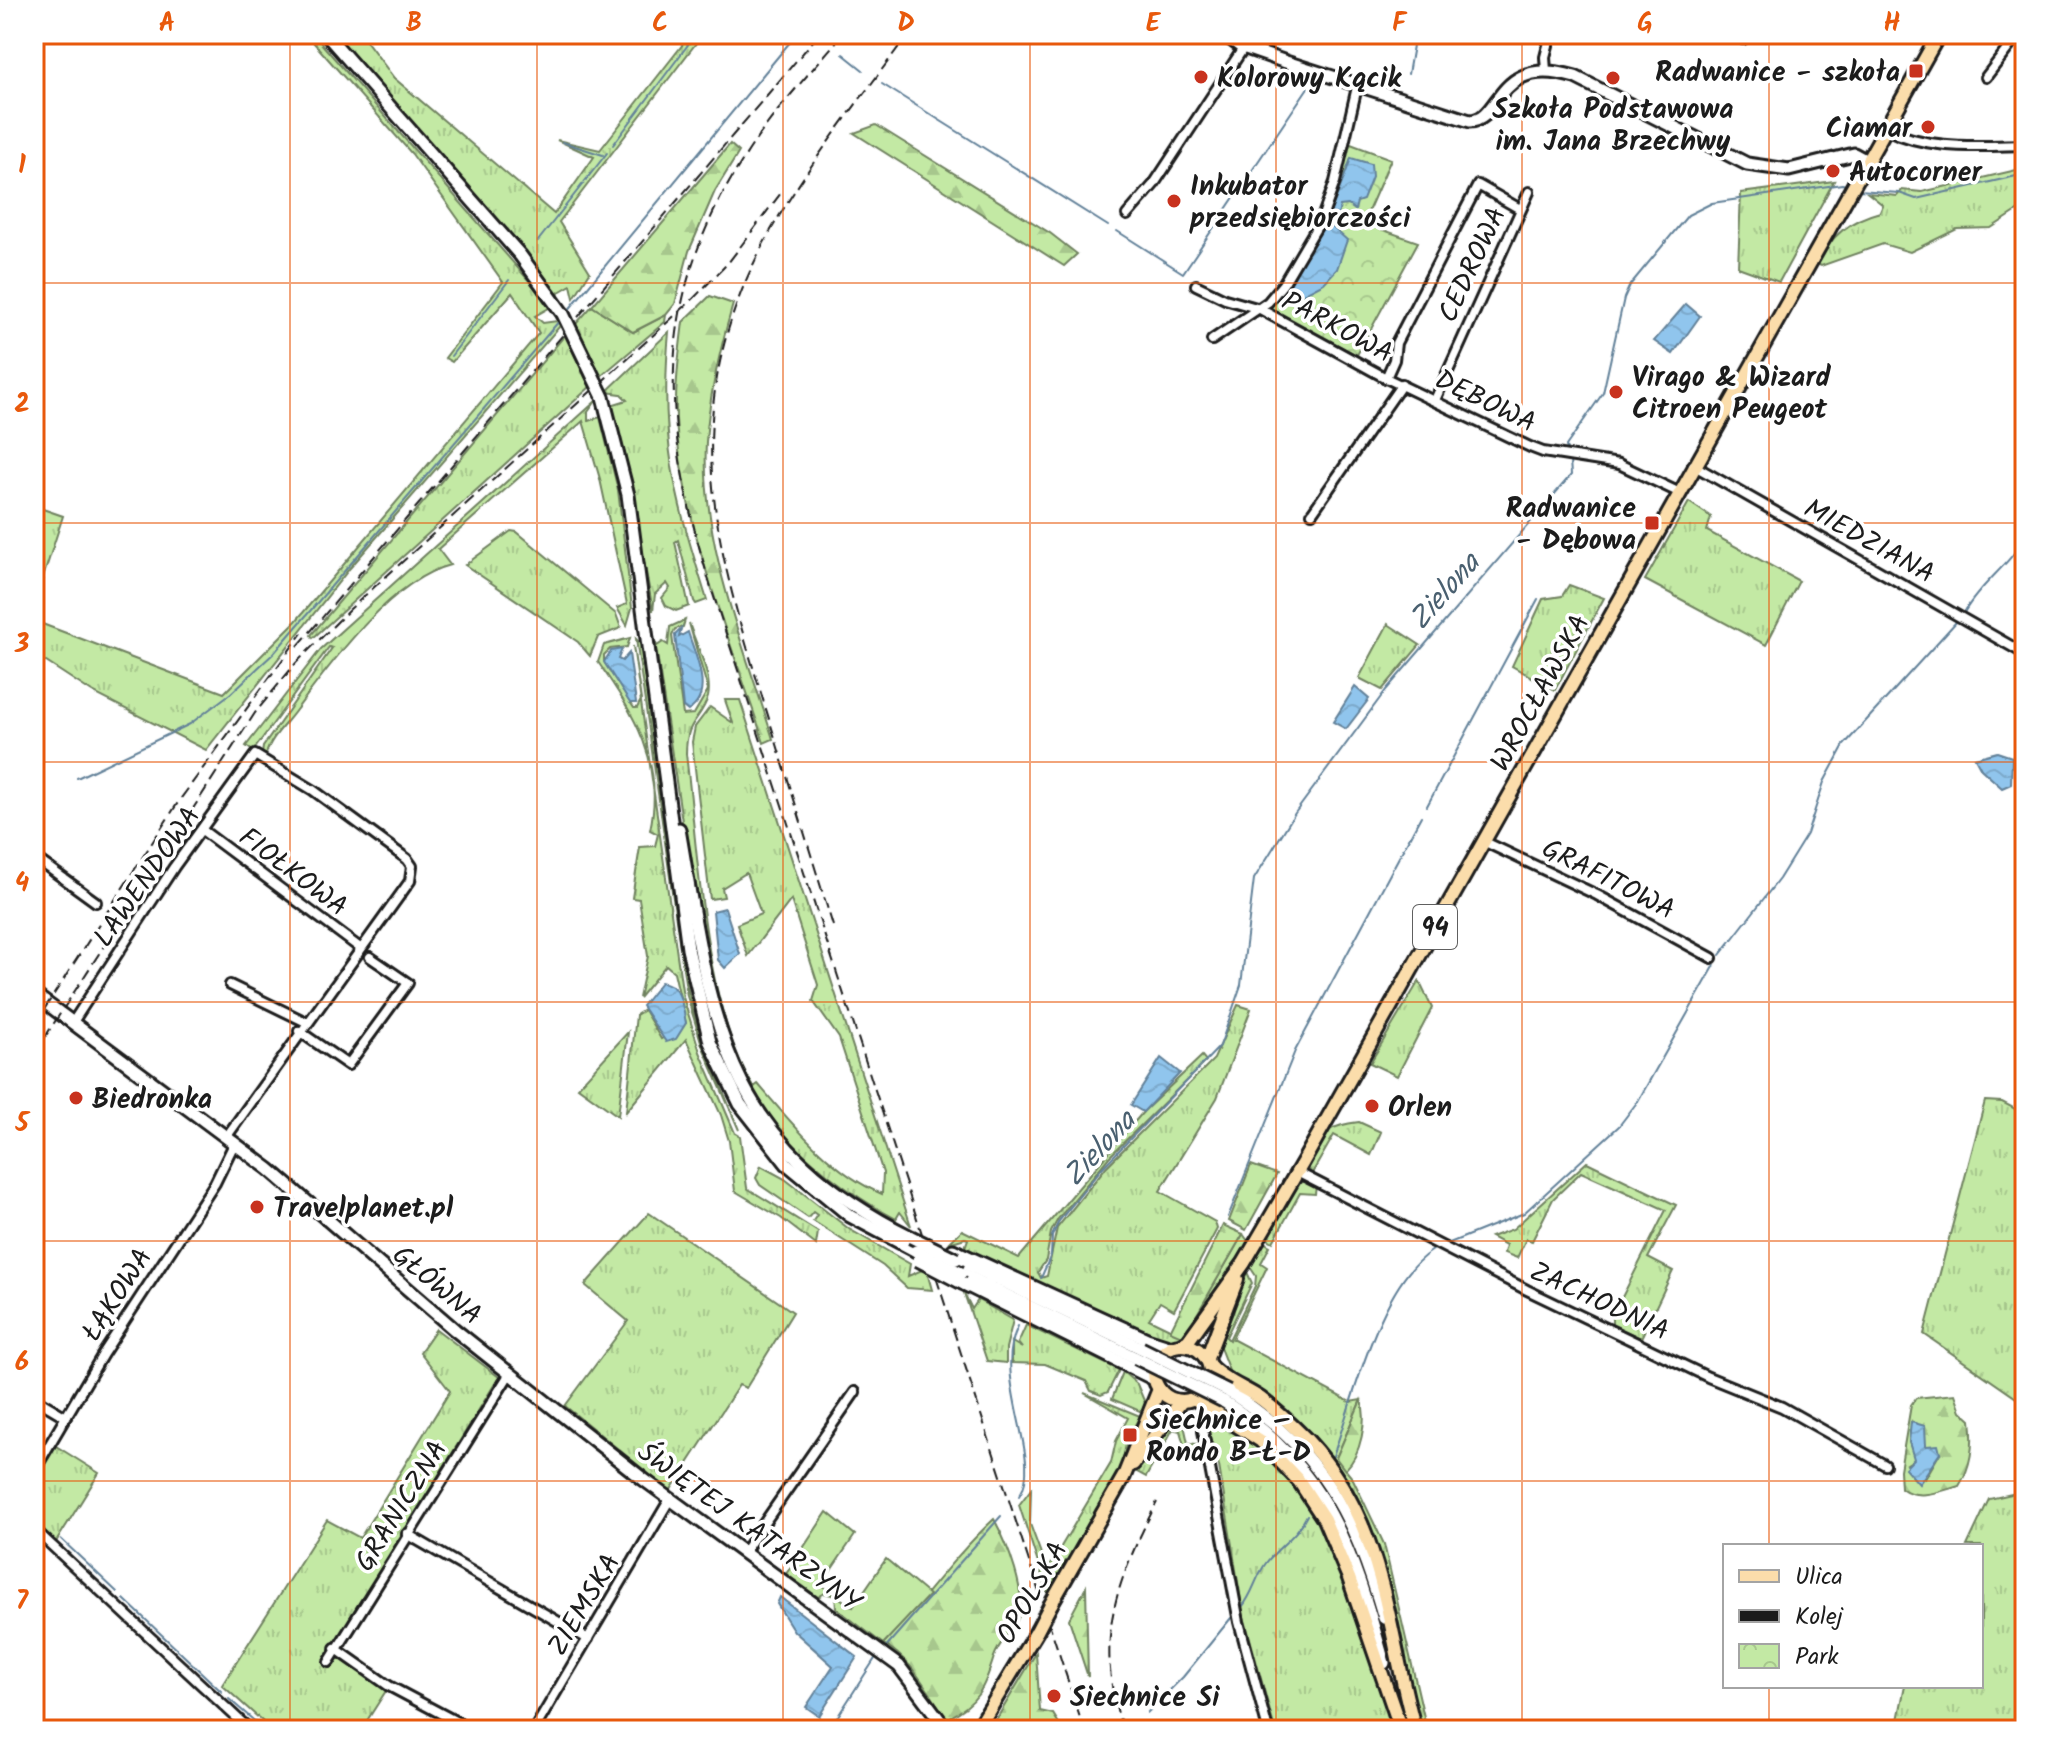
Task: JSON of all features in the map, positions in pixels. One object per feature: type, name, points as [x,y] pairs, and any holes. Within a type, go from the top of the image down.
[{"type":"main road","points":[[326,34],[520,255],[563,314],[603,397],[628,495],[661,730],[710,998],[736,1074],[762,1117],[805,1168],[858,1209],[911,1237],[920,1252]]},
{"type":"main road","points":[[1224,34],[1244,47],[1357,87],[1429,105],[1473,122],[1484,118],[1508,84],[1546,71],[1575,77],[1747,164],[1780,170],[1854,154],[1865,160]]},
{"type":"main road","name":"94","points":[[1865,160],[1939,34]]},
{"type":"main road","name":"WROCŁAWSKA","points":[[1244,1263],[1865,160]]},
{"type":"main road","points":[[661,730],[662,770],[694,983],[720,1064],[748,1116],[797,1175],[850,1216],[1156,1384],[1181,1402],[1195,1399],[1255,1435],[1286,1465],[1307,1492],[1335,1540],[1401,1730]]},
{"type":"main road","name":"GŁÓWNA","points":[[34,994],[231,1139],[510,1373]]},
{"type":"main road","points":[[920,1252],[955,1254],[1147,1339],[1200,1351],[1208,1362],[1286,1420],[1335,1474],[1356,1510],[1374,1550],[1385,1586],[1397,1661]]},
{"type":"main road","points":[[955,1254],[1138,1353],[1226,1396],[1283,1430],[1336,1494],[1363,1552],[1415,1730]]},
{"type":"main road","name":"94","points":[[1156,1384],[1157,1360],[1188,1341],[1244,1263]]},
{"type":"main road","name":"94","points":[[1195,1399],[1208,1385],[1208,1362],[1244,1263]]},
{"type":"main road","points":[[962,1279],[1138,1353]]},
{"type":"main road","name":"ŚWIĘTEJ KATARZYNY","points":[[510,1373],[670,1499],[891,1659],[905,1672],[947,1730]]},
{"type":"main road","name":"OPOLSKA","points":[[1124,1476],[1156,1384]]},
{"type":"main road","points":[[1226,1396],[1286,1449],[1316,1486],[1338,1522],[1360,1578],[1389,1691]]},
{"type":"main road","name":"OPOLSKA","points":[[977,1730],[1124,1476],[1181,1402]]},
{"type":"street","points":[[1546,71],[1545,57],[1551,34]]},
{"type":"street","points":[[1986,77],[2019,34]]},
{"type":"street","points":[[1127,215],[1154,184],[1244,47]]},
{"type":"street","name":"PARKOWA","points":[[1357,87],[1328,205],[1283,284],[1260,309],[1402,384]]},
{"type":"street","points":[[1883,127],[1911,140],[1943,146],[2025,145]]},
{"type":"street","points":[[1386,378],[1394,360],[1396,343],[1478,185],[1520,209]]},
{"type":"street","name":"CEDROWA","points":[[1435,400],[1529,192]]},
{"type":"street","points":[[1196,285],[1225,299],[1260,309]]},
{"type":"street","points":[[1212,340],[1260,309]]},
{"type":"street","name":"DĘBOWA","points":[[1312,513],[1402,384],[1530,447],[1619,464],[1678,492]]},
{"type":"street","name":"MIEDZIANA","points":[[1693,465],[2025,654]]},
{"type":"street","name":"LAWENDOWA","points":[[73,1022],[255,755],[313,790],[412,866]]},
{"type":"street","name":"FIOŁKOWA","points":[[202,830],[360,948]]},
{"type":"street","name":"GRAFITOWA","points":[[1483,841],[1597,895],[1712,958]]},
{"type":"street","points":[[34,857],[96,902]]},
{"type":"street","name":"ŁĄKOWA","points":[[34,1471],[103,1354],[215,1183],[231,1139],[299,1031],[410,881],[412,866]]},
{"type":"street","points":[[299,1031],[348,1065],[408,983],[370,957]]},
{"type":"street","points":[[230,985],[306,1022]]},
{"type":"street","name":"ZACHODNIA","points":[[1297,1172],[1527,1290],[1708,1377],[1782,1407],[1885,1465]]},
{"type":"street","name":"GRANICZNA","points":[[329,1662],[510,1373]]},
{"type":"street","points":[[744,1552],[855,1392]]},
{"type":"street","points":[[34,1398],[66,1417]]},
{"type":"street","points":[[1203,1431],[1239,1622],[1268,1730]]},
{"type":"street","name":"ZIEMSKA","points":[[534,1730],[670,1499]]},
{"type":"street","points":[[34,1529],[250,1730]]},
{"type":"street","points":[[407,1534],[588,1639]]},
{"type":"street","points":[[335,1648],[389,1686],[472,1730]]},
{"type":"green space","points":[[306,34],[313,34],[531,283],[549,308],[535,316],[543,323],[557,321],[560,326],[350,568],[206,750],[92,692],[34,654],[37,622],[224,693],[296,621],[539,333],[512,293],[452,362],[445,358],[503,282],[412,154]]},
{"type":"green space","points":[[333,34],[361,34],[394,78],[554,214],[594,157],[557,140],[600,150],[691,34],[703,34],[559,222],[590,272],[574,298],[571,285],[559,292],[558,299],[524,253]]},
{"type":"green space","points":[[876,125],[1050,233],[1077,254],[1064,266],[854,133]]},
{"type":"green space","points":[[1348,143],[1391,159],[1363,223],[1418,242],[1357,355],[1270,310],[1279,286],[1319,232],[1329,212]]},
{"type":"green space","points":[[730,144],[739,152],[715,191],[689,251],[675,304],[666,315],[633,332],[592,306]]},
{"type":"green space","points":[[2025,168],[2025,206],[1991,228],[1957,229],[1910,252],[1883,244],[1821,266],[1817,264],[1842,230],[1859,219],[1880,212],[1883,205],[1868,193],[1897,196],[1902,190],[1922,192]]},
{"type":"green space","points":[[1834,181],[1779,282],[1738,267],[1741,193]]},
{"type":"green space","points":[[710,296],[733,304],[707,424],[706,480],[710,518],[726,593],[773,739],[764,743],[710,583],[680,459],[676,407],[683,322]]},
{"type":"green space","points":[[592,306],[633,332],[666,315],[665,322],[600,377],[575,325]]},
{"type":"green space","points":[[669,332],[666,405],[672,468],[707,600],[696,604],[694,601],[678,540],[675,542],[689,606],[676,611],[666,606],[662,598],[670,588],[667,583],[655,594],[653,611],[625,454],[611,405],[627,400],[621,394],[606,392]]},
{"type":"green space","points":[[565,335],[590,387],[313,638],[311,635]]},
{"type":"green space","points":[[596,401],[588,412],[588,421],[600,417],[618,490],[632,608],[627,625],[617,608],[627,604],[600,479],[583,421],[438,549],[450,565],[406,587],[364,626],[279,731],[266,755],[262,754],[263,747],[332,648],[329,647],[253,751],[246,746],[321,649]]},
{"type":"green space","points":[[1689,502],[1711,517],[1707,531],[1799,581],[1766,645],[1645,580]]},
{"type":"green space","points":[[34,506],[63,516],[40,587],[34,585]]},
{"type":"green space","points":[[511,531],[517,532],[616,614],[621,628],[598,637],[590,656],[578,642],[465,565]]},
{"type":"green space","points":[[1569,585],[1604,598],[1555,690],[1512,666],[1543,599],[1562,596]]},
{"type":"green space","points":[[685,620],[683,627],[675,629],[672,636],[683,715],[694,714],[708,690],[689,623],[706,669],[709,688],[705,705],[688,734],[686,754],[699,881],[713,972],[737,1054],[754,1087],[758,1084],[814,1146],[847,1174],[882,1194],[883,1173],[839,1038],[813,1001],[818,985],[791,900],[748,956],[737,924],[761,914],[746,873],[722,888],[724,897],[710,899],[692,742],[695,727],[710,707],[733,723],[725,700],[740,700],[911,1226],[900,1212],[896,1219],[849,1191],[803,1153],[762,1110],[735,1062],[716,1003],[697,901],[694,901],[655,641],[657,646],[663,642],[668,645],[670,627]]},
{"type":"green space","points":[[1388,624],[1420,645],[1382,690],[1359,678]]},
{"type":"green space","points":[[630,638],[627,647],[610,649],[604,655],[604,662],[634,708],[641,700],[649,760],[634,720],[598,662],[604,645]]},
{"type":"green space","points":[[636,639],[643,647],[687,986],[699,1033],[739,1130],[702,1045],[687,996]]},
{"type":"green space","points":[[653,789],[683,997],[700,1052],[735,1133],[740,1136],[747,1188],[818,1232],[816,1245],[781,1218],[735,1191],[729,1141],[721,1115],[686,1039],[626,1112],[636,1015],[644,1010],[661,1039],[686,1023],[674,972],[666,965],[639,998],[648,956],[639,899],[632,898],[640,847],[655,846],[658,834],[650,830]]},
{"type":"green space","points":[[1419,981],[1432,1008],[1397,1076],[1370,1063]]},
{"type":"green space","points":[[1238,1005],[1251,1009],[1217,1098],[1160,1191],[1215,1222],[1217,1229],[1174,1310],[1160,1302],[1149,1319],[1184,1336],[1243,1234],[1248,1241],[1230,1275],[1184,1339],[1170,1343],[1158,1339],[964,1250],[968,1239],[949,1243],[962,1230],[1019,1258],[1143,1112],[1202,1056],[1206,1061],[1109,1157],[1058,1219],[1051,1232],[1046,1260],[1038,1272],[1041,1278],[1047,1276],[1057,1228],[1106,1167],[1214,1059]]},
{"type":"green space","points":[[628,1032],[618,1116],[578,1087]]},
{"type":"green space","points":[[1985,1101],[2002,1102],[2025,1114],[2025,1404],[1924,1334]]},
{"type":"green space","points":[[1359,1122],[1381,1132],[1371,1155],[1334,1135],[1311,1175],[1308,1165],[1326,1133],[1338,1126]]},
{"type":"green space","points":[[1587,1162],[1676,1205],[1648,1258],[1673,1271],[1641,1338],[1612,1325],[1612,1317],[1666,1210],[1581,1172],[1553,1199],[1532,1241],[1526,1239],[1517,1258],[1504,1253],[1506,1245],[1491,1237],[1513,1229]]},
{"type":"green space","points":[[1251,1165],[1277,1174],[1246,1230],[1229,1221]]},
{"type":"green space","points":[[761,1166],[785,1179],[849,1229],[910,1264],[908,1276],[922,1270],[927,1272],[932,1290],[907,1288],[883,1266],[813,1221],[817,1215],[813,1212],[808,1218],[760,1185],[756,1178]]},
{"type":"green space","points":[[1304,1181],[1316,1186],[1315,1194],[1300,1193],[1273,1242],[1266,1238],[1297,1184]]},
{"type":"green space","points":[[649,1213],[793,1312],[746,1388],[739,1385],[670,1491],[565,1406],[628,1321],[585,1285]]},
{"type":"green space","points":[[1223,1225],[1243,1234],[1184,1337],[1170,1331]]},
{"type":"green space","points":[[1263,1242],[1270,1246],[1261,1263],[1267,1267],[1232,1339],[1350,1402],[1361,1400],[1336,1458],[1353,1479],[1384,1544],[1427,1730],[1421,1730],[1343,1480],[1231,1376],[1219,1345],[1247,1272],[1252,1283],[1226,1337],[1229,1340],[1255,1286],[1256,1276],[1250,1267]]},
{"type":"green space","points":[[964,1293],[972,1309],[978,1300],[1013,1320],[1006,1348],[1006,1363],[987,1361]]},
{"type":"green space","points":[[1026,1325],[1119,1370],[1108,1392],[1101,1395],[1091,1391],[1086,1381],[1045,1364],[1012,1363],[1012,1342],[1022,1348],[1018,1343]]},
{"type":"green space","points":[[436,1329],[499,1377],[327,1657],[337,1654],[389,1686],[361,1730],[272,1730],[222,1685],[327,1520],[360,1538],[450,1391],[420,1352]]},
{"type":"green space","points":[[1123,1372],[1137,1384],[1145,1403],[1142,1412],[1112,1399]]},
{"type":"green space","points":[[1084,1393],[1140,1416],[1127,1439],[1121,1469],[1049,1597],[1019,1505],[1031,1489],[1030,1524],[1047,1570],[1111,1463],[1116,1441],[1128,1418]]},
{"type":"green space","points":[[1955,1394],[1961,1411],[1971,1420],[1971,1454],[1959,1486],[1922,1494],[1901,1488],[1900,1470],[1911,1405],[1916,1398]],"holes":[[[1912,1422],[1926,1447],[1940,1453],[1925,1479],[1907,1464],[1915,1459],[1909,1442]]]},
{"type":"green space","points":[[1361,1400],[1364,1417],[1362,1437],[1351,1464],[1345,1470],[1336,1458]]},
{"type":"green space","points":[[1209,1414],[1228,1419],[1282,1465],[1328,1534],[1396,1730],[1275,1730],[1243,1613],[1219,1466],[1204,1418]]},
{"type":"green space","points":[[1192,1417],[1198,1422],[1184,1425],[1188,1443],[1203,1445],[1203,1448],[1185,1448],[1180,1431],[1173,1429],[1146,1477],[1135,1471],[1170,1420]]},
{"type":"green space","points":[[56,1446],[99,1473],[56,1542],[34,1520],[34,1483]]},
{"type":"green space","points":[[2025,1491],[2025,1730],[1896,1730],[1905,1688],[1983,1688],[1983,1544],[1968,1544],[1989,1499]]},
{"type":"green space","points":[[827,1512],[855,1535],[821,1585],[853,1607],[886,1559],[929,1595],[883,1644],[836,1608],[835,1596],[825,1593],[818,1597],[786,1574]]},
{"type":"green space","points":[[994,1519],[1019,1584],[1020,1610],[996,1652],[978,1694],[966,1707],[947,1719],[911,1667],[883,1644]]},
{"type":"green space","points":[[1086,1587],[1088,1677],[1069,1619]]},
{"type":"green space","points":[[1036,1653],[1040,1711],[1053,1714],[1063,1730],[990,1730]]},
{"type":"water","points":[[1351,158],[1371,164],[1372,177],[1363,200],[1357,202],[1355,210],[1348,205],[1340,206],[1337,221],[1330,225],[1347,240],[1337,269],[1324,283],[1286,303],[1281,298],[1330,212]]},
{"type":"water","points":[[1686,304],[1700,316],[1673,354],[1654,341]]},
{"type":"water","points":[[681,629],[679,637],[688,632],[702,685],[696,704],[688,711],[683,707],[675,635]]},
{"type":"water","points":[[622,649],[618,659],[622,661],[629,653],[636,703],[630,703],[604,662],[611,651]]},
{"type":"water","points":[[1355,687],[1369,699],[1346,729],[1333,722]]},
{"type":"water","points":[[1997,752],[2012,757],[2011,784],[2002,788],[1981,769],[1975,758]]},
{"type":"water","points":[[725,908],[740,954],[725,968],[718,960],[713,911]]},
{"type":"water","points":[[661,982],[677,992],[686,1023],[676,1039],[666,1042],[642,1006]]},
{"type":"water","points":[[1161,1058],[1180,1073],[1143,1112],[1131,1105]]},
{"type":"water","points":[[1911,1422],[1925,1426],[1926,1446],[1938,1445],[1940,1453],[1919,1484],[1905,1468],[1914,1459],[1909,1442]]},
{"type":"water","points":[[780,1597],[857,1657],[819,1716],[806,1707],[833,1666],[794,1631],[777,1604]]},
{"type":"waterway","points":[[613,145],[696,34]]},
{"type":"waterway","points":[[1408,74],[1415,34]]},
{"type":"waterway","points":[[567,312],[795,36]]},
{"type":"waterway","points":[[843,54],[863,70]]},
{"type":"waterway","points":[[882,84],[1108,226]]},
{"type":"waterway","points":[[1117,231],[1183,273],[1309,86]]},
{"type":"waterway","points":[[562,142],[603,155]]},
{"type":"waterway","points":[[538,241],[607,153]]},
{"type":"waterway","name":"Zielona","points":[[1859,190],[1899,193],[1916,199],[2025,174]]},
{"type":"waterway","name":"Zielona","points":[[1568,454],[1566,446],[1603,393],[1624,298],[1630,285],[1688,215],[1712,203],[1842,184],[1849,186]]},
{"type":"waterway","points":[[451,356],[509,280]]},
{"type":"waterway","points":[[77,778],[190,724],[231,693],[274,653],[560,320]]},
{"type":"waterway","name":"Zielona","points":[[1041,1278],[1051,1255],[1052,1236],[1059,1221],[1101,1169],[1220,1046],[1241,985],[1254,879],[1295,813],[1386,690],[1571,475],[1570,460]]},
{"type":"waterway","points":[[1965,611],[2025,537]]},
{"type":"waterway","points":[[1427,806],[1538,599]]},
{"type":"waterway","points":[[1720,955],[1779,879],[1807,834],[1824,782],[1844,745],[1957,621]]},
{"type":"waterway","points":[[34,798],[40,795]]},
{"type":"waterway","points":[[1228,1217],[1295,1051],[1421,816]]},
{"type":"waterway","points":[[1447,1244],[1524,1213],[1619,1126],[1638,1101],[1715,965]]},
{"type":"waterway","points":[[1333,1456],[1360,1373],[1384,1314],[1398,1287],[1414,1266],[1433,1250]]},
{"type":"waterway","name":"Zielona","points":[[1018,1326],[1011,1348],[1010,1371],[1026,1462],[1025,1481],[1019,1496]]},
{"type":"waterway","points":[[1242,1607],[1266,1563],[1299,1529],[1307,1515]]},
{"type":"waterway","name":"Zielona","points":[[883,1650],[1001,1516]]},
{"type":"waterway","points":[[61,1539],[117,1592]]},
{"type":"waterway","points":[[124,1599],[222,1692]]},
{"type":"waterway","points":[[1147,1713],[1183,1677],[1231,1618]]},
{"type":"waterway","name":"Zielona","points":[[829,1730],[878,1654]]},
{"type":"waterway","points":[[229,1699],[259,1725]]},
{"type":"railway","points":[[298,646],[819,34]]},
{"type":"railway","points":[[843,34],[766,125],[713,213],[692,267],[679,320],[674,373],[676,427],[684,481],[714,597],[1084,1730]]},
{"type":"railway","points":[[833,926],[732,593],[713,486],[711,433],[717,378],[730,323],[753,265],[805,175],[908,34]]},
{"type":"railway","points":[[34,1054],[255,713],[296,663],[350,609],[691,301],[728,263],[781,193]]},
{"type":"railway","points":[[34,1025],[179,801],[302,633]]},
{"type":"railway","points":[[1123,1730],[1110,1668],[1113,1612],[1130,1559],[1157,1502]]},
{"type":"place","name":"Radwanice - szkoła","points":[[1916,71]]},
{"type":"place","name":"Kolorowy Kącik","points":[[1201,77]]},
{"type":"place","name":"Szkoła Podstawowa im. Jana Brzechwy","points":[[1613,78]]},
{"type":"place","name":"Ciamar","points":[[1928,127]]},
{"type":"place","name":"Autocorner","points":[[1833,171]]},
{"type":"place","name":"Inkubator przedsiębiorczości","points":[[1174,201]]},
{"type":"place","name":"Virago & Wizard Citroen Peugeot","points":[[1616,392]]},
{"type":"place","name":"Radwanice - Dębowa","points":[[1652,523]]},
{"type":"place","name":"Biedronka","points":[[76,1098]]},
{"type":"place","name":"Orlen","points":[[1372,1106]]},
{"type":"place","name":"Travelplanet.pl","points":[[257,1207]]},
{"type":"place","name":"Siechnice – Rondo B-Ł-D","points":[[1130,1435]]},
{"type":"place","name":"Siechnice Si","points":[[1054,1696]]}]
